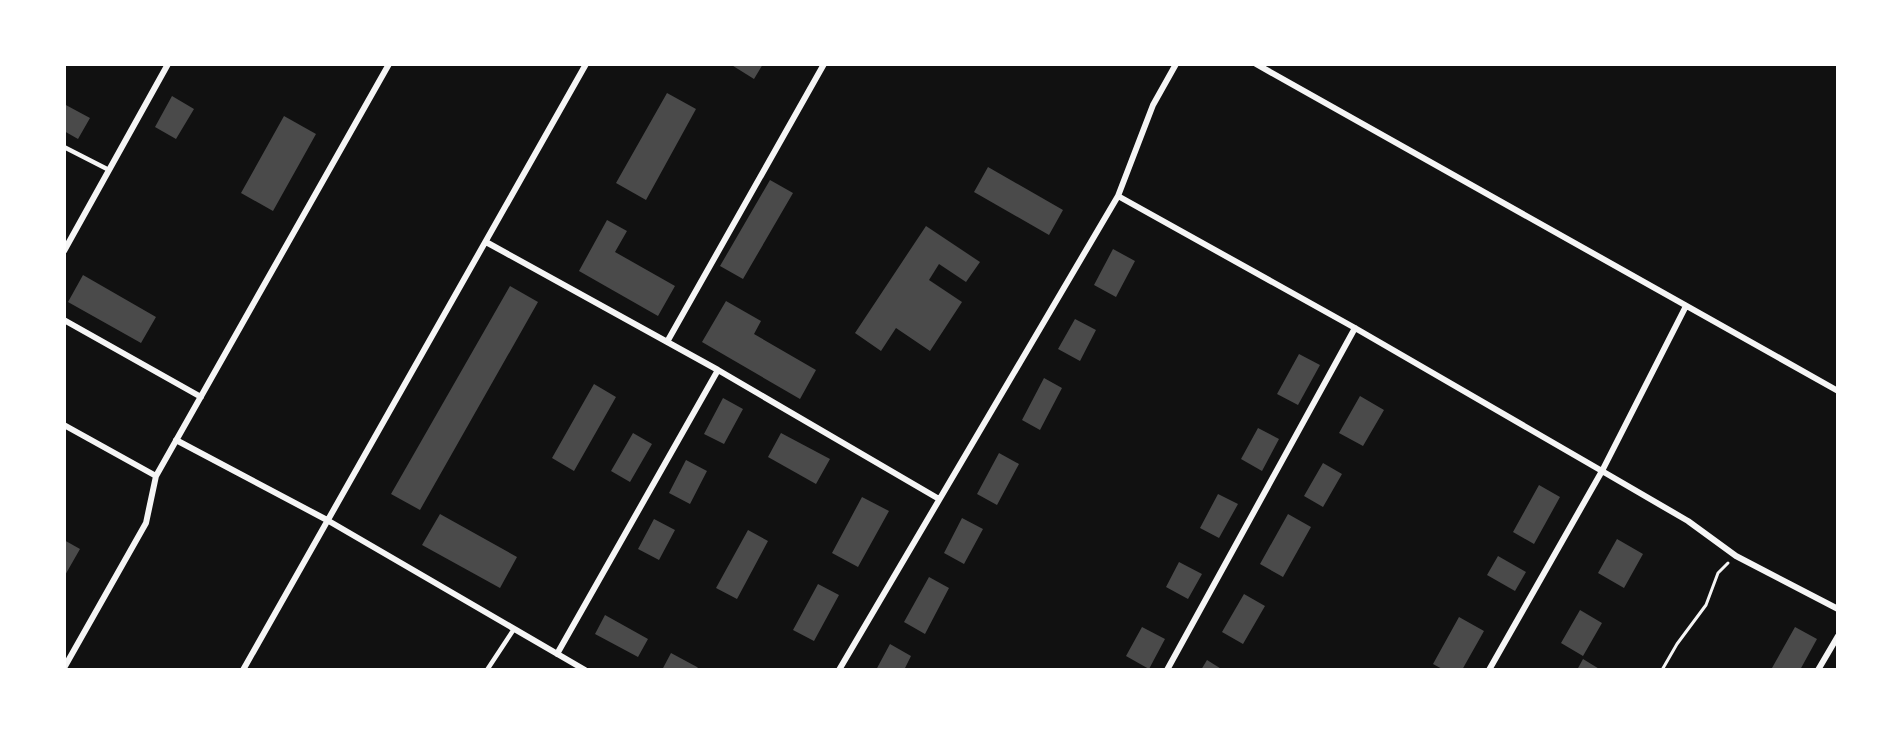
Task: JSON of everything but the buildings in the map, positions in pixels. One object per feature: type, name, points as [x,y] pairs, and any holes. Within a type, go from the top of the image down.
[{"type":"street","points":[[64,251],[168,64]]},
{"type":"street","points":[[64,668],[146,523],[156,476],[389,64]]},
{"type":"street","points":[[243,669],[586,64]]},
{"type":"street","points":[[667,342],[824,64]]},
{"type":"street","points":[[839,669],[1118,196],[1153,105],[1176,64]]},
{"type":"street","points":[[1256,64],[1838,391]]},
{"type":"street","points":[[1118,196],[1355,328],[1688,521],[1736,556],[1838,609]]},
{"type":"street","points":[[486,242],[718,370],[939,499]]},
{"type":"street","points":[[1489,669],[1602,471],[1686,306]]},
{"type":"street","points":[[64,320],[201,397]]},
{"type":"street","points":[[1167,669],[1355,328]]},
{"type":"street","points":[[557,654],[718,370]]},
{"type":"street","points":[[64,425],[156,476]]},
{"type":"street","points":[[176,440],[327,520],[585,669]]},
{"type":"street","points":[[1818,669],[1838,636]]},
{"type":"lane","points":[[64,147],[110,170]]},
{"type":"lane","points":[[486,669],[514,628]]},
{"type":"path","points":[[1662,669],[1706,604],[1718,573],[1736,556]]}]
